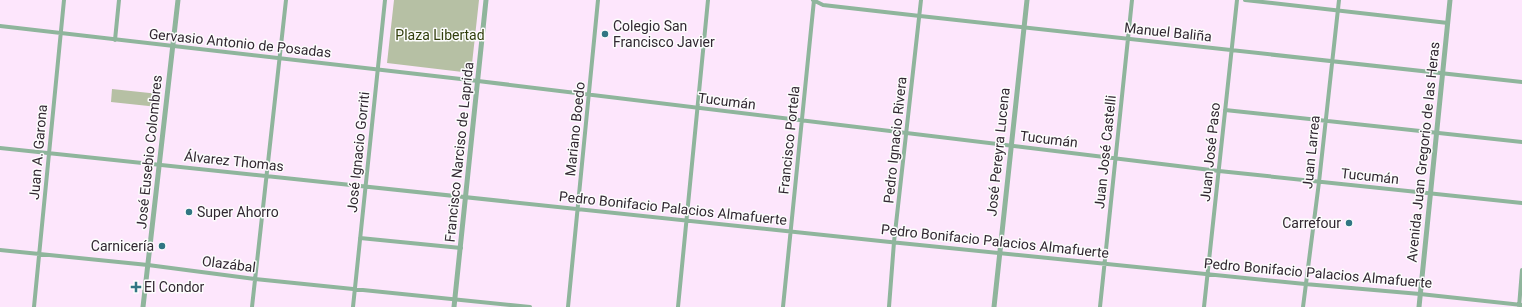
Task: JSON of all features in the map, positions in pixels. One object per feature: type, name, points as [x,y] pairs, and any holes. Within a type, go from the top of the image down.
[{"type":"street","name":"Juan A. Garona","points":[[34,307],[64,0]]},
{"type":"street","points":[[116,40],[119,0]]},
{"type":"street","name":"José Eusebio Colombres","points":[[143,307],[178,0]]},
{"type":"street","points":[[252,307],[286,0]]},
{"type":"street","name":"José Ignacio Gorriti","points":[[353,307],[385,0]]},
{"type":"street","name":"Francisco Narciso de Laprida","points":[[454,307],[486,0]]},
{"type":"street","name":"Mariano Boedo","points":[[568,307],[598,0]]},
{"type":"street","points":[[678,307],[708,0]]},
{"type":"street","name":"Manuel Baliña","points":[[813,0],[823,5],[1522,82]]},
{"type":"street","name":"Francisco Portela","points":[[783,307],[813,0]]},
{"type":"street","name":"Pedro Ignacio Rivera","points":[[889,307],[894,242],[921,0]]},
{"type":"street","name":"José Pereyra Lucena","points":[[994,307],[1026,0]]},
{"type":"street","name":"Juan José Castelli","points":[[1100,307],[1132,0]]},
{"type":"street","name":"Juan José Paso","points":[[1204,307],[1237,0]]},
{"type":"street","points":[[1245,0],[1448,23]]},
{"type":"street","name":"Juan Larrea","points":[[1303,307],[1319,182],[1339,0]]},
{"type":"street","name":"Avenida Juan Gregorio de las Heras","points":[[1419,307],[1450,0]]},
{"type":"street","name":"Gervasio Antonio de Posadas","points":[[0,26],[173,47],[478,80]]},
{"type":"street","name":"Tucumán","points":[[478,80],[589,95],[1219,171],[1522,203]]},
{"type":"street","points":[[1225,110],[1522,142]]},
{"type":"street","name":"Álvarez Thomas","points":[[0,148],[466,197]]},
{"type":"street","name":"Pedro Bonifacio Palacios Almafuerte","points":[[466,197],[791,232],[1305,284],[1420,294],[1520,306]]},
{"type":"street","points":[[360,238],[461,248]]},
{"type":"street","name":"Olazábal","points":[[0,250],[148,265],[256,279],[530,307]]},
{"type":"street","points":[[1520,306],[1522,270]]},
{"type":"green space","name":"Plaza Libertad","points":[[394,0],[479,0],[471,73],[387,63]]},
{"type":"green space","points":[[112,89],[159,94],[158,107],[111,102]]},
{"type":"place","name":"Colegio San Francisco Javier","points":[[605,34]]},
{"type":"place","name":"Super Ahorro","points":[[189,212]]},
{"type":"place","name":"Carrefour","points":[[1349,223]]},
{"type":"place","name":"Carnicería","points":[[162,246]]},
{"type":"place","name":"El Condor","points":[[136,287]]}]
